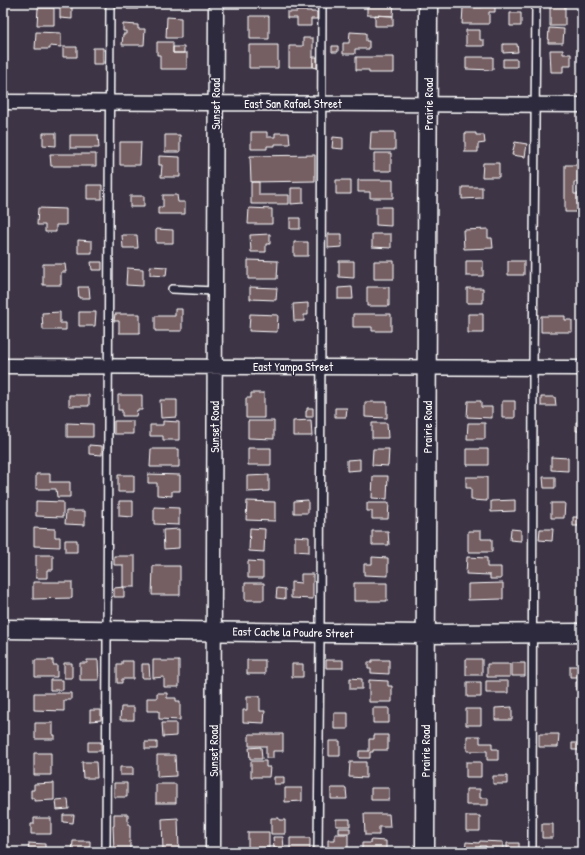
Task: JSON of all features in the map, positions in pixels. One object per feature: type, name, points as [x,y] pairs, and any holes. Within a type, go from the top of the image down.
[{"type":"street","name":"Sunset Road","points":[[213,852],[216,3]]},
{"type":"street","name":"Prairie Road","points":[[425,852],[428,3]]},
{"type":"street","name":"East San Rafael Street","points":[[3,102],[428,103],[582,105]]},
{"type":"street","name":"East Yampa Street","points":[[3,366],[582,368]]},
{"type":"street","name":"East Cache la Poudre Street","points":[[3,629],[426,634],[582,633]]},
{"type":"lane","points":[[106,852],[110,3]]},
{"type":"lane","points":[[318,852],[322,3]]},
{"type":"lane","points":[[532,852],[536,3]]},
{"type":"lane","points":[[172,289],[214,291]]},
{"type":"building","points":[[127,3],[138,3],[138,9],[127,9]]},
{"type":"building","points":[[367,3],[394,3],[393,16],[367,15]]},
{"type":"building","points":[[483,3],[495,3],[495,12],[489,12],[489,24],[462,24],[463,7],[483,7]]},
{"type":"building","points":[[550,3],[565,3],[565,26],[550,26]]},
{"type":"building","points":[[60,6],[72,6],[72,19],[60,18]]},
{"type":"building","points":[[38,8],[54,8],[54,25],[37,25]]},
{"type":"building","points":[[287,12],[317,12],[317,19],[311,19],[311,26],[297,26],[297,18],[287,18]]},
{"type":"building","points":[[510,13],[521,13],[521,26],[510,26]]},
{"type":"building","points":[[375,15],[393,16],[393,26],[375,26]]},
{"type":"building","points":[[250,16],[269,16],[269,39],[250,39]]},
{"type":"building","points":[[167,17],[181,18],[181,38],[166,38]]},
{"type":"building","points":[[123,24],[138,25],[138,29],[145,29],[144,45],[122,45],[123,34],[126,34],[126,31],[123,31]]},
{"type":"building","points":[[549,28],[564,29],[563,43],[548,43]]},
{"type":"building","points":[[466,30],[480,30],[480,40],[484,40],[484,46],[466,46]]},
{"type":"building","points":[[36,32],[61,33],[61,47],[50,46],[50,49],[35,49]]},
{"type":"building","points":[[350,32],[366,33],[366,41],[369,41],[369,49],[355,49],[355,54],[343,54],[343,43],[349,43]]},
{"type":"building","points":[[303,38],[313,38],[313,67],[289,67],[289,46],[303,46]]},
{"type":"building","points":[[157,42],[173,42],[173,53],[187,53],[187,69],[160,69],[160,55],[157,55]]},
{"type":"building","points":[[503,44],[517,44],[518,52],[503,53]]},
{"type":"building","points":[[249,45],[278,45],[278,68],[249,68]]},
{"type":"building","points":[[332,46],[338,46],[338,52],[332,52]]},
{"type":"building","points":[[63,47],[77,47],[77,57],[63,57]]},
{"type":"building","points":[[173,47],[184,47],[184,53],[173,53]]},
{"type":"building","points":[[93,48],[103,48],[103,64],[93,64]]},
{"type":"building","points":[[550,50],[563,50],[563,54],[571,54],[571,66],[563,66],[563,72],[551,72]]},
{"type":"building","points":[[313,57],[317,57],[317,68],[313,67]]},
{"type":"building","points":[[356,57],[394,57],[394,73],[369,73],[369,70],[356,70]]},
{"type":"building","points":[[466,57],[493,57],[493,70],[466,69]]},
{"type":"building","points":[[503,59],[517,59],[517,67],[503,67]]},
{"type":"building","points":[[251,132],[267,132],[267,137],[275,137],[275,133],[289,133],[290,144],[275,144],[275,146],[267,146],[267,149],[251,149]]},
{"type":"building","points":[[371,132],[395,132],[395,150],[370,150]]},
{"type":"building","points":[[43,133],[56,133],[56,146],[43,145]]},
{"type":"building","points":[[465,133],[484,135],[485,143],[478,144],[478,152],[465,152]]},
{"type":"building","points":[[70,135],[98,135],[99,148],[70,148]]},
{"type":"building","points":[[165,135],[180,135],[180,152],[165,152]]},
{"type":"building","points":[[333,137],[343,138],[343,149],[332,148]]},
{"type":"building","points":[[120,142],[141,142],[140,165],[120,165]]},
{"type":"building","points":[[515,142],[527,144],[525,157],[512,155]]},
{"type":"building","points":[[374,153],[391,153],[391,171],[374,171]]},
{"type":"building","points":[[50,154],[96,154],[96,166],[51,166]]},
{"type":"building","points":[[315,155],[315,181],[251,182],[250,156]]},
{"type":"building","points":[[159,156],[180,157],[180,177],[161,177],[162,165],[159,165]]},
{"type":"building","points":[[483,163],[499,163],[499,177],[482,177]]},
{"type":"building","points":[[565,165],[582,165],[582,182],[574,182],[574,194],[582,194],[582,212],[565,212]]},
{"type":"building","points":[[336,180],[351,180],[351,194],[336,194]]},
{"type":"building","points":[[358,180],[393,180],[393,198],[370,198],[370,192],[358,192]]},
{"type":"building","points":[[251,182],[259,182],[259,195],[289,195],[289,204],[251,204]]},
{"type":"building","points":[[87,185],[102,185],[102,199],[87,199]]},
{"type":"building","points":[[462,187],[482,187],[482,198],[462,199]]},
{"type":"building","points":[[291,188],[303,188],[303,203],[291,204]]},
{"type":"building","points":[[163,195],[177,195],[178,202],[185,202],[185,214],[158,214],[158,207],[163,207]]},
{"type":"building","points":[[130,196],[144,196],[144,207],[130,207]]},
{"type":"building","points":[[376,207],[391,207],[391,226],[376,225]]},
{"type":"building","points":[[38,208],[66,209],[66,225],[56,225],[56,232],[45,232],[45,225],[37,225]]},
{"type":"building","points":[[249,208],[272,209],[272,224],[248,224]]},
{"type":"building","points":[[290,218],[300,218],[300,229],[290,229]]},
{"type":"building","points":[[156,229],[173,230],[173,243],[156,243]]},
{"type":"building","points":[[488,229],[488,238],[492,238],[493,248],[464,249],[463,230]]},
{"type":"building","points":[[270,234],[270,244],[266,244],[266,252],[251,252],[250,235]]},
{"type":"building","points":[[328,234],[342,234],[342,247],[328,248]]},
{"type":"building","points":[[372,234],[391,234],[391,248],[372,247]]},
{"type":"building","points":[[122,235],[137,235],[138,248],[123,248]]},
{"type":"building","points":[[78,240],[92,241],[92,253],[78,253]]},
{"type":"building","points":[[294,242],[308,242],[308,256],[294,256]]},
{"type":"building","points":[[248,260],[278,261],[277,279],[248,279]]},
{"type":"building","points":[[339,261],[354,261],[354,278],[339,277]]},
{"type":"building","points":[[374,261],[394,261],[394,279],[374,279]]},
{"type":"building","points":[[466,261],[483,261],[483,276],[466,276]]},
{"type":"building","points":[[508,261],[524,261],[524,275],[508,275]]},
{"type":"building","points":[[91,262],[102,262],[102,270],[92,270]]},
{"type":"building","points":[[43,264],[65,264],[66,272],[61,272],[61,285],[43,285]]},
{"type":"building","points":[[150,266],[167,267],[166,276],[150,275]]},
{"type":"building","points":[[127,268],[143,269],[143,286],[126,285]]},
{"type":"building","points":[[78,287],[89,287],[90,298],[79,298]]},
{"type":"building","points":[[250,287],[277,288],[276,300],[250,299]]},
{"type":"building","points":[[352,287],[353,299],[338,299],[338,288]]},
{"type":"building","points":[[367,287],[389,287],[389,306],[367,306]]},
{"type":"building","points":[[467,288],[483,288],[483,303],[467,303]]},
{"type":"building","points":[[308,303],[308,315],[304,315],[304,321],[294,321],[293,304]]},
{"type":"building","points":[[175,309],[182,309],[182,331],[155,331],[155,316],[175,316]]},
{"type":"building","points":[[60,312],[60,323],[66,323],[66,330],[43,330],[42,313]]},
{"type":"building","points":[[79,312],[96,312],[95,326],[79,326]]},
{"type":"building","points":[[115,314],[140,314],[140,333],[119,333],[119,321],[114,321]]},
{"type":"building","points":[[250,314],[278,315],[277,332],[249,331]]},
{"type":"building","points":[[353,314],[391,314],[391,331],[372,331],[372,327],[353,327]]},
{"type":"building","points":[[468,314],[483,314],[483,333],[468,333]]},
{"type":"building","points":[[541,316],[565,316],[565,320],[572,320],[572,332],[541,332]]},
{"type":"building","points":[[251,393],[264,393],[264,418],[246,418],[246,398],[251,398]]},
{"type":"building","points":[[69,395],[89,395],[89,406],[69,406]]},
{"type":"building","points":[[118,395],[142,395],[142,410],[137,410],[136,416],[122,416],[122,410],[118,410]]},
{"type":"building","points":[[541,397],[555,397],[556,406],[541,406]]},
{"type":"building","points":[[160,400],[177,400],[177,417],[161,418]]},
{"type":"building","points":[[468,401],[481,401],[481,407],[492,407],[492,418],[467,417]]},
{"type":"building","points":[[502,401],[515,401],[515,418],[502,418]]},
{"type":"building","points":[[365,402],[387,402],[387,418],[365,417]]},
{"type":"building","points":[[579,402],[582,402],[582,415],[580,415]]},
{"type":"building","points":[[307,408],[313,408],[313,417],[306,417]]},
{"type":"building","points":[[335,408],[347,408],[346,417],[335,417]]},
{"type":"building","points":[[311,420],[312,436],[293,436],[293,421]]},
{"type":"building","points":[[114,421],[133,421],[133,434],[114,434]]},
{"type":"building","points":[[163,421],[179,422],[179,440],[163,440],[163,436],[150,436],[150,425],[163,425]]},
{"type":"building","points":[[248,421],[274,421],[274,439],[248,438]]},
{"type":"building","points":[[576,422],[582,422],[582,431],[576,431]]},
{"type":"building","points":[[67,423],[93,424],[93,437],[67,437]]},
{"type":"building","points":[[372,423],[387,423],[388,438],[372,438]]},
{"type":"building","points":[[468,423],[485,423],[485,439],[467,439]]},
{"type":"building","points":[[89,445],[102,446],[102,455],[89,454]]},
{"type":"building","points":[[248,448],[271,448],[271,465],[248,465]]},
{"type":"building","points":[[151,449],[179,449],[179,467],[150,467]]},
{"type":"building","points":[[373,449],[389,449],[388,466],[372,465]]},
{"type":"building","points":[[467,449],[488,449],[488,465],[467,465]]},
{"type":"building","points":[[551,457],[568,458],[568,471],[551,470]]},
{"type":"building","points":[[360,459],[360,470],[347,471],[347,460]]},
{"type":"building","points":[[36,474],[50,474],[50,482],[70,482],[70,497],[57,497],[56,489],[36,489]]},
{"type":"building","points":[[148,474],[180,475],[180,491],[172,491],[172,496],[157,495],[157,483],[148,483]]},
{"type":"building","points":[[118,475],[134,475],[134,492],[118,492]]},
{"type":"building","points":[[269,475],[269,491],[247,492],[247,476]]},
{"type":"building","points":[[373,476],[388,476],[387,499],[372,498]]},
{"type":"building","points":[[466,477],[487,477],[487,501],[471,500],[471,488],[466,488]]},
{"type":"building","points":[[543,477],[555,477],[555,488],[544,488]]},
{"type":"building","points":[[308,500],[308,513],[294,513],[294,501]]},
{"type":"building","points":[[515,500],[515,511],[491,512],[491,501]]},
{"type":"building","points":[[36,501],[63,502],[63,517],[36,516]]},
{"type":"building","points":[[119,501],[133,501],[133,517],[119,516]]},
{"type":"building","points":[[247,501],[275,502],[275,521],[246,520]]},
{"type":"building","points":[[367,503],[389,503],[388,519],[372,519],[372,511],[367,511]]},
{"type":"building","points":[[551,503],[565,503],[564,518],[551,518]]},
{"type":"building","points":[[154,507],[179,508],[179,525],[154,524]]},
{"type":"building","points":[[66,511],[85,511],[85,525],[65,524]]},
{"type":"building","points":[[573,517],[582,517],[582,526],[573,526]]},
{"type":"building","points":[[34,528],[55,529],[55,537],[60,537],[60,547],[34,546]]},
{"type":"building","points":[[250,528],[265,529],[264,552],[249,551]]},
{"type":"building","points":[[179,529],[179,548],[164,549],[163,530]]},
{"type":"building","points":[[511,529],[521,530],[521,541],[510,540]]},
{"type":"building","points":[[540,529],[553,529],[552,541],[539,540]]},
{"type":"building","points":[[372,531],[388,531],[389,545],[372,545]]},
{"type":"building","points":[[468,531],[481,531],[481,539],[492,539],[492,552],[468,552]]},
{"type":"building","points":[[295,536],[309,537],[309,552],[295,551]]},
{"type":"building","points":[[65,540],[77,540],[77,552],[65,552]]},
{"type":"building","points":[[36,555],[53,555],[53,570],[47,570],[47,578],[36,578]]},
{"type":"building","points":[[114,556],[135,556],[135,587],[123,587],[123,565],[114,565]]},
{"type":"building","points":[[372,557],[388,558],[388,576],[364,575],[364,564],[372,564]]},
{"type":"building","points":[[467,557],[487,558],[487,567],[501,567],[501,579],[490,579],[490,575],[466,574]]},
{"type":"building","points":[[248,561],[263,562],[263,578],[248,578]]},
{"type":"building","points":[[153,566],[180,566],[180,595],[152,595]]},
{"type":"building","points":[[301,574],[313,574],[313,599],[291,598],[291,582],[301,583]]},
{"type":"building","points":[[33,582],[72,582],[72,598],[33,599]]},
{"type":"building","points":[[245,583],[264,583],[264,600],[245,600]]},
{"type":"building","points":[[354,583],[387,583],[387,601],[354,601]]},
{"type":"building","points":[[503,583],[503,599],[468,600],[468,584]]},
{"type":"building","points":[[124,587],[124,597],[114,597],[114,588]]},
{"type":"building","points":[[277,588],[285,589],[285,599],[276,598]]},
{"type":"building","points":[[466,659],[482,659],[482,675],[466,675]]},
{"type":"building","points":[[35,660],[53,660],[53,665],[57,665],[57,677],[35,677]]},
{"type":"building","points":[[87,660],[98,660],[99,680],[80,680],[80,663],[87,663]]},
{"type":"building","points":[[153,660],[179,661],[179,687],[164,687],[164,677],[153,678]]},
{"type":"building","points":[[247,660],[265,660],[265,674],[247,674]]},
{"type":"building","points":[[326,660],[343,660],[343,668],[326,668]]},
{"type":"building","points":[[372,660],[389,660],[389,674],[371,673],[371,669],[368,669],[368,662],[372,662]]},
{"type":"building","points":[[122,661],[133,661],[133,679],[122,679],[122,683],[117,683],[117,664],[122,664]]},
{"type":"building","points":[[64,663],[72,663],[72,678],[64,678]]},
{"type":"building","points":[[512,663],[525,663],[525,676],[512,676]]},
{"type":"building","points":[[142,664],[149,664],[150,678],[142,678]]},
{"type":"building","points":[[292,664],[303,664],[303,677],[292,677]]},
{"type":"building","points":[[487,664],[510,664],[510,677],[487,677]]},
{"type":"building","points":[[570,666],[578,666],[578,677],[570,677]]},
{"type":"building","points":[[350,678],[362,679],[362,689],[350,689]]},
{"type":"building","points":[[50,680],[63,680],[63,690],[50,690]]},
{"type":"building","points":[[369,680],[388,681],[388,686],[392,686],[392,702],[369,702]]},
{"type":"building","points":[[486,681],[508,681],[508,693],[486,693]]},
{"type":"building","points":[[467,682],[481,682],[481,697],[467,697]]},
{"type":"building","points":[[576,682],[582,682],[582,691],[576,691]]},
{"type":"building","points":[[34,693],[71,693],[71,700],[64,700],[64,711],[34,710]]},
{"type":"building","points":[[157,693],[167,693],[167,698],[176,698],[176,701],[180,701],[180,720],[159,719],[159,711],[147,711],[147,698],[157,698]]},
{"type":"building","points":[[247,696],[260,696],[260,711],[265,711],[264,723],[243,722],[243,710],[247,710]]},
{"type":"building","points":[[121,707],[134,707],[134,720],[120,720]]},
{"type":"building","points":[[512,707],[512,720],[495,720],[495,708]]},
{"type":"building","points":[[373,708],[389,708],[389,723],[373,723]]},
{"type":"building","points":[[466,709],[481,709],[481,725],[466,725]]},
{"type":"building","points":[[580,709],[582,709],[582,723],[580,723]]},
{"type":"building","points":[[90,710],[101,710],[101,720],[90,721]]},
{"type":"building","points":[[334,713],[348,713],[348,729],[334,729]]},
{"type":"building","points":[[35,723],[53,723],[53,735],[55,735],[55,739],[35,739]]},
{"type":"building","points":[[162,723],[176,723],[176,736],[163,737]]},
{"type":"building","points":[[249,734],[283,734],[283,751],[273,751],[273,758],[266,758],[266,746],[249,746]]},
{"type":"building","points":[[539,734],[559,734],[558,747],[539,747]]},
{"type":"building","points":[[374,735],[388,735],[388,750],[373,750],[373,752],[370,752],[370,758],[359,758],[359,751],[369,751],[369,739],[374,739]]},
{"type":"building","points":[[467,736],[480,736],[480,743],[492,743],[492,749],[498,749],[498,760],[487,760],[487,751],[467,751]]},
{"type":"building","points":[[579,736],[582,736],[582,750],[572,750],[572,743],[579,743]]},
{"type":"building","points":[[329,741],[340,741],[340,756],[329,756]]},
{"type":"building","points":[[88,742],[101,742],[101,751],[88,751]]},
{"type":"building","points":[[145,742],[157,742],[157,749],[145,749]]},
{"type":"building","points":[[261,747],[262,759],[250,759],[249,748]]},
{"type":"building","points":[[34,753],[51,753],[51,775],[34,775]]},
{"type":"building","points":[[157,755],[175,755],[176,776],[157,777]]},
{"type":"building","points":[[251,761],[266,761],[266,767],[270,767],[269,777],[251,777]]},
{"type":"building","points":[[578,761],[582,761],[582,785],[578,785]]},
{"type":"building","points":[[82,762],[96,762],[97,778],[83,778]]},
{"type":"building","points":[[350,762],[366,762],[366,778],[349,777]]},
{"type":"building","points":[[466,762],[481,762],[481,777],[466,777]]},
{"type":"building","points":[[120,767],[133,767],[133,775],[120,775]]},
{"type":"building","points":[[493,776],[507,776],[507,784],[493,784]]},
{"type":"building","points":[[274,777],[284,777],[284,784],[274,784]]},
{"type":"building","points":[[54,783],[54,800],[34,801],[34,798],[31,798],[31,790],[34,790],[34,784]]},
{"type":"building","points":[[114,783],[127,783],[127,797],[114,797]]},
{"type":"building","points":[[156,784],[176,784],[176,803],[156,803]]},
{"type":"building","points":[[285,788],[302,788],[302,801],[285,802]]},
{"type":"building","points":[[331,788],[346,788],[347,799],[331,799]]},
{"type":"building","points":[[371,788],[389,788],[389,800],[371,800]]},
{"type":"building","points":[[466,789],[480,789],[480,798],[488,798],[488,805],[466,805]]},
{"type":"building","points":[[68,799],[69,809],[57,810],[56,800]]},
{"type":"building","points":[[114,814],[128,814],[128,825],[130,825],[130,852],[114,852]]},
{"type":"building","points":[[364,814],[389,814],[390,827],[379,827],[379,835],[365,835]]},
{"type":"building","points":[[63,815],[74,815],[73,823],[63,822]]},
{"type":"building","points":[[466,816],[480,816],[480,831],[466,831]]},
{"type":"building","points":[[34,818],[51,818],[51,834],[31,834],[31,824],[34,824]]},
{"type":"building","points":[[178,818],[179,852],[163,852],[162,819]]},
{"type":"building","points":[[271,818],[285,820],[285,834],[271,834]]},
{"type":"building","points":[[336,819],[350,819],[350,826],[336,826]]},
{"type":"building","points":[[578,823],[582,823],[582,838],[578,838]]},
{"type":"building","points":[[542,824],[553,824],[553,838],[542,838]]},
{"type":"building","points":[[339,828],[350,828],[350,833],[339,833]]},
{"type":"building","points":[[248,832],[269,832],[269,848],[248,848]]},
{"type":"building","points":[[335,834],[348,834],[348,852],[328,852],[328,840],[335,840]]},
{"type":"building","points":[[273,837],[283,837],[284,848],[274,848]]},
{"type":"building","points":[[290,838],[310,838],[310,852],[290,852]]},
{"type":"building","points":[[370,840],[386,841],[386,852],[362,852],[362,843],[370,843]]},
{"type":"building","points":[[73,841],[90,841],[90,852],[72,852]]},
{"type":"building","points":[[480,841],[503,842],[503,852],[486,852],[486,846],[480,846],[480,852],[465,852],[466,842],[479,843]]},
{"type":"building","points":[[29,843],[45,844],[45,852],[28,852]]},
{"type":"building","points":[[507,843],[519,843],[519,850],[507,849]]}]
